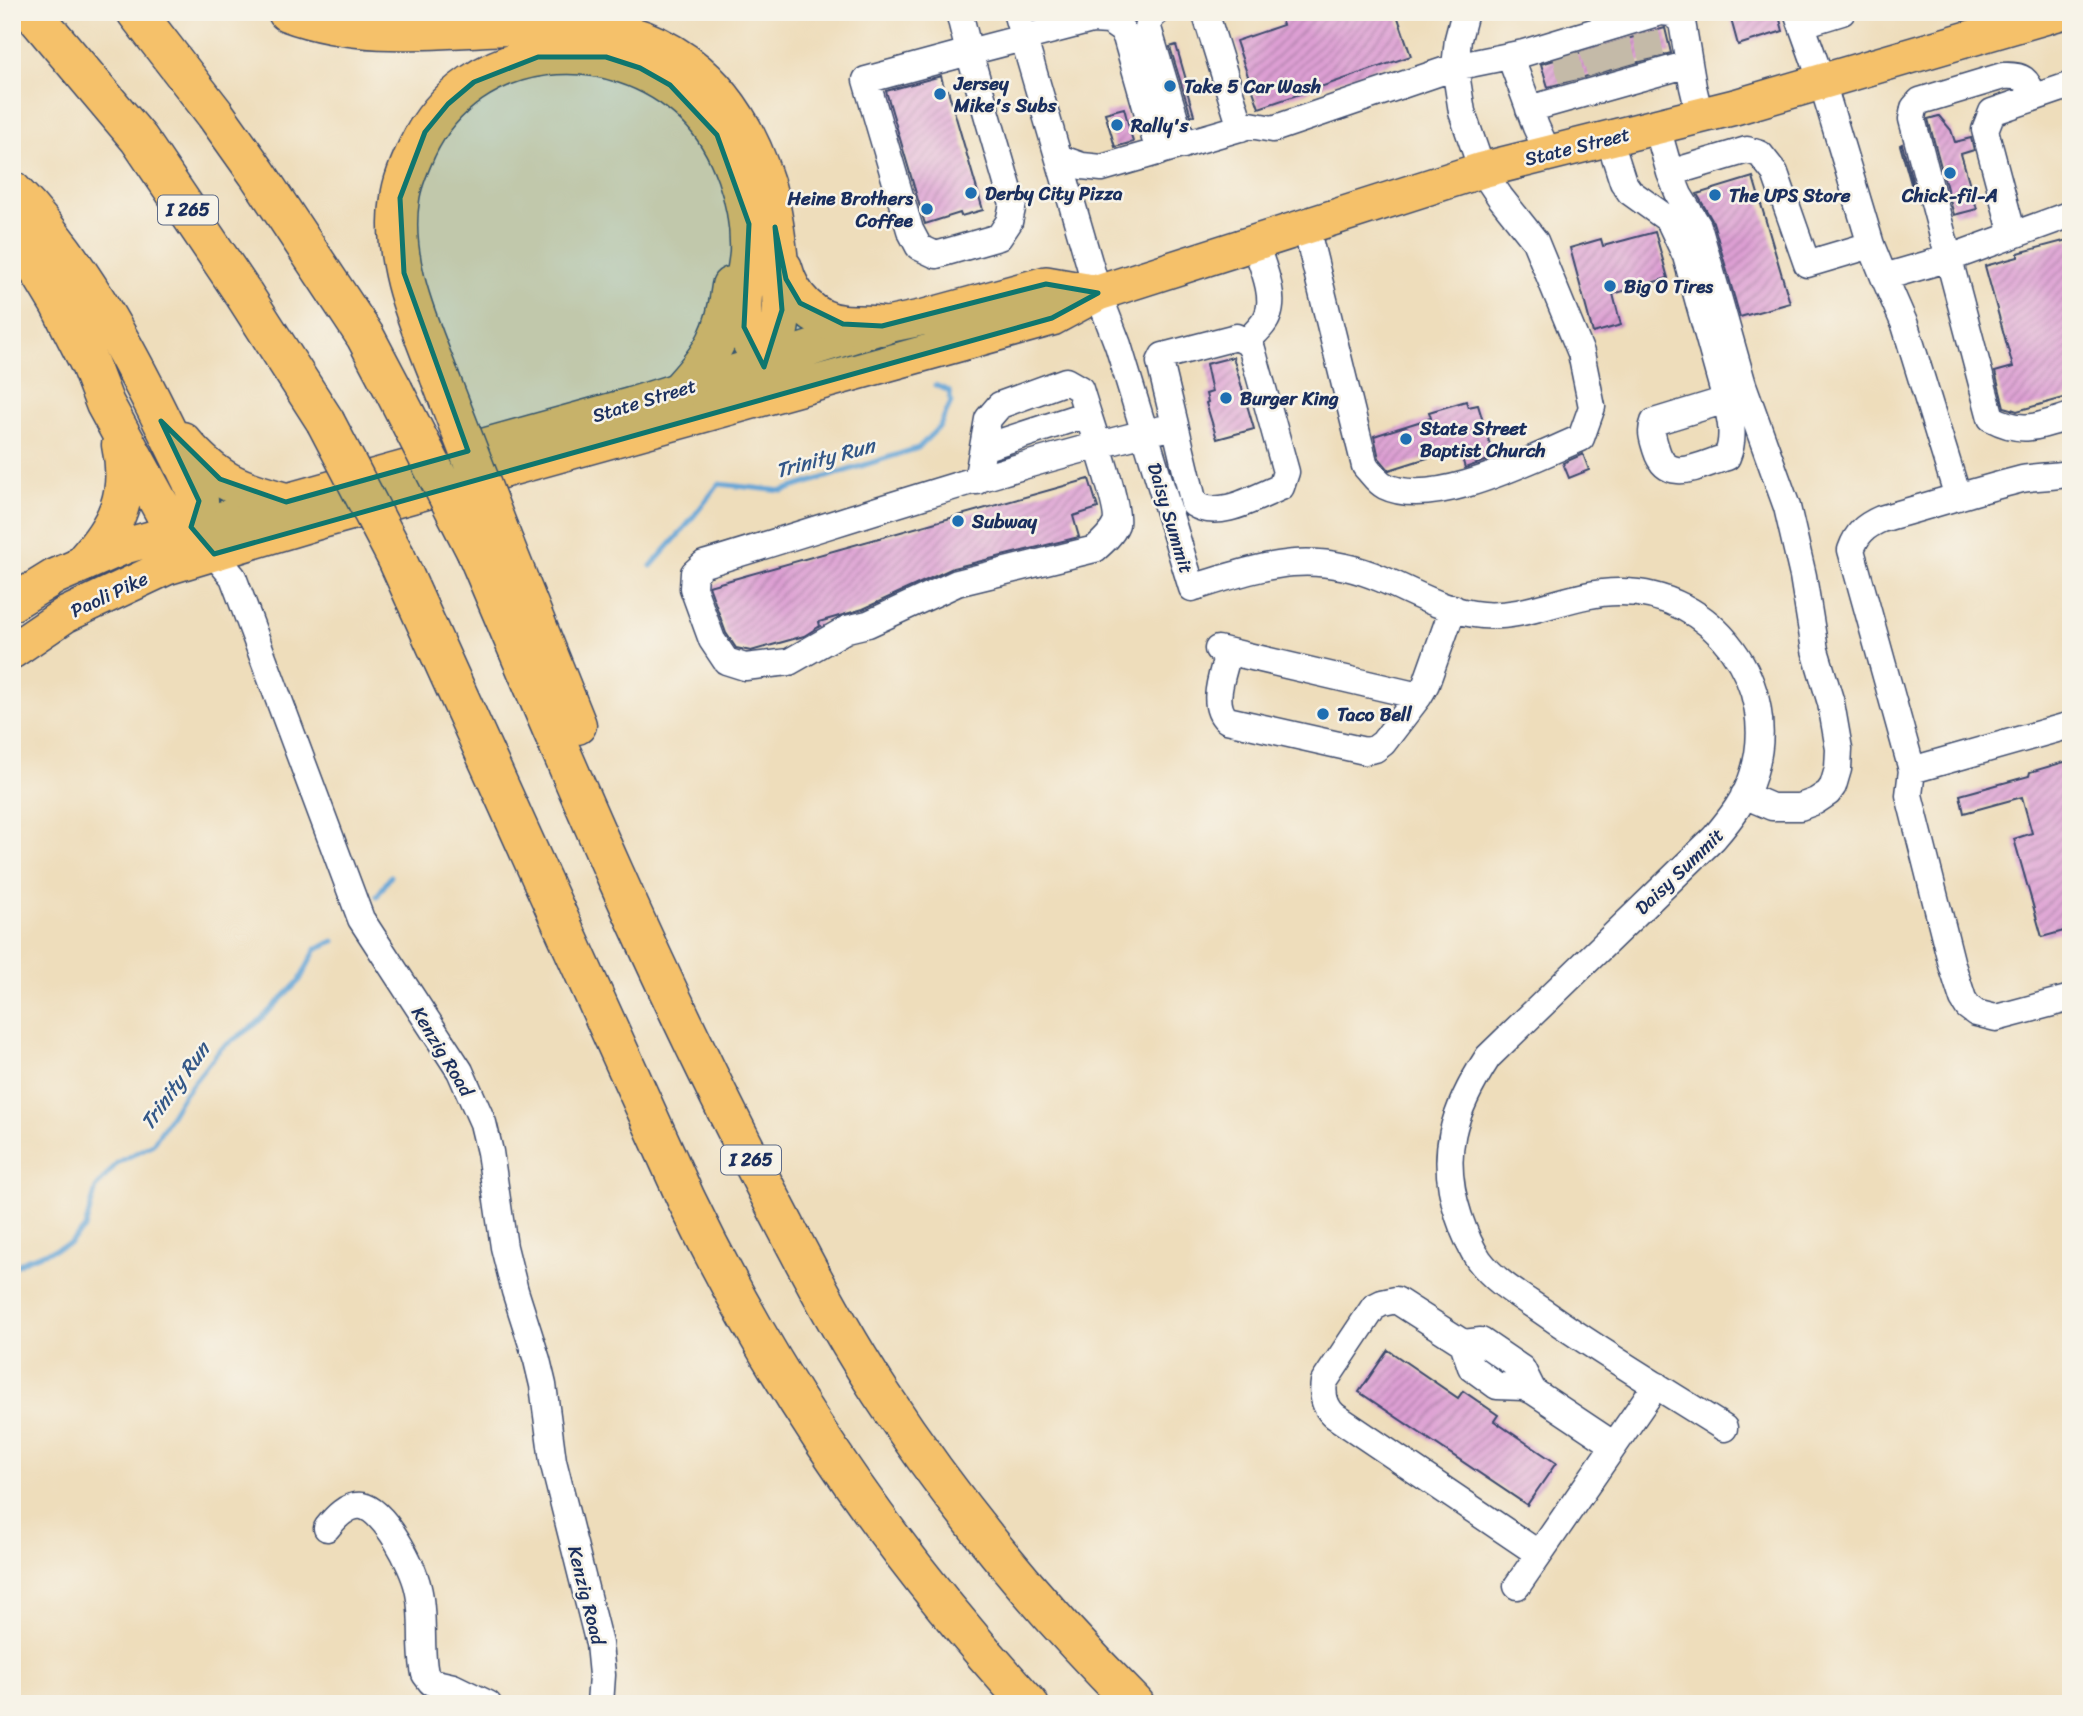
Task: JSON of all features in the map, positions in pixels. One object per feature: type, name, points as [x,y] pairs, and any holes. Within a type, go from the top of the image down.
[{"type":"highway","name":"I 265","points":[[32,12],[139,139],[325,421],[396,557],[686,1199],[753,1328],[813,1427],[870,1510],[954,1619],[1029,1704]]},
{"type":"highway","points":[[136,12],[257,173],[365,336],[394,391],[490,548]]},
{"type":"highway","points":[[287,12],[337,25],[378,30],[419,32],[576,26],[612,30],[646,41],[677,56],[704,77],[727,102],[745,131],[768,193],[786,279],[800,303],[825,319],[843,324],[882,326]]},
{"type":"highway","points":[[490,548],[440,378],[416,315],[404,273],[398,234],[400,198],[410,164],[425,132],[448,104],[474,82],[505,66],[538,57],[572,54],[606,57],[640,68],[670,85],[697,109],[717,135],[727,155],[749,224],[744,327],[770,380]]},
{"type":"highway","points":[[12,190],[58,242],[102,309],[200,501],[202,540]]},
{"type":"highway","points":[[681,388],[704,364],[722,330],[736,258],[741,197]]},
{"type":"highway","points":[[770,380],[782,310],[775,228]]},
{"type":"highway","points":[[12,236],[41,274],[59,304],[90,365],[120,440],[127,480],[118,514],[84,562]]},
{"type":"highway","points":[[105,404],[165,514],[202,540]]},
{"type":"highway","points":[[161,421],[220,479],[249,492],[286,502]]},
{"type":"highway","name":"I 265","points":[[490,548],[552,660],[719,1097],[832,1312],[880,1392],[960,1505],[1035,1598],[1135,1704]]},
{"type":"main road","name":"State Street","points":[[202,540],[320,521],[770,380],[1052,318],[1098,293],[1482,170],[1735,107],[2061,12]]},
{"type":"main road","name":"State Street","points":[[202,540],[286,502],[632,405],[681,388],[770,380],[882,326],[1046,284],[1098,293]]},
{"type":"main road","name":"Paoli Pike","points":[[12,603],[54,577],[125,546],[202,540]]},
{"type":"main road","name":"Paoli Pike","points":[[12,651],[65,615],[167,567],[202,540]]},
{"type":"street","points":[[959,12],[969,52],[1013,204],[1009,222],[999,237],[936,255],[919,247],[910,230],[866,80],[969,52],[1092,20],[1102,19],[1116,25],[1126,37],[1171,148]]},
{"type":"street","points":[[1016,12],[1098,293],[1118,345],[1145,433]]},
{"type":"street","points":[[1306,227],[1366,467],[1383,485],[1414,493],[1471,484],[1581,438],[1592,407],[1581,353],[1535,241],[1482,170],[1462,111],[1455,66],[1465,12]]},
{"type":"street","points":[[1204,13],[1241,128]]},
{"type":"street","points":[[1059,158],[1082,166],[1102,168],[1253,125],[1273,129],[1455,66],[1590,41],[1672,13],[1682,22],[1700,116]]},
{"type":"street","points":[[1835,13],[1800,18],[1871,245],[1905,325],[1958,497]]},
{"type":"street","points":[[1150,18],[1171,148]]},
{"type":"street","points":[[1510,56],[1548,153]]},
{"type":"street","points":[[1529,109],[1574,89],[1655,67],[1689,64]]},
{"type":"street","points":[[2029,99],[2027,81],[2017,75],[2003,76],[1920,101],[1914,108],[1912,119],[1991,418],[2010,428],[2038,426],[2071,416]]},
{"type":"street","points":[[2013,235],[1985,130],[1992,112],[2071,85]]},
{"type":"street","points":[[1735,107],[1747,150]]},
{"type":"street","points":[[1657,127],[1679,195],[1698,226],[1731,393]]},
{"type":"street","points":[[1609,138],[1623,182],[1630,192],[1669,220],[1686,256],[1731,393],[1777,477],[1796,540],[1815,650],[1830,703],[1839,749],[1838,769],[1828,793],[1800,807],[1772,807],[1744,795]]},
{"type":"street","points":[[1670,173],[1747,150],[1760,154],[1775,173],[1807,264],[1871,245]]},
{"type":"street","points":[[1072,202],[1102,168]]},
{"type":"street","points":[[1884,277],[1950,258],[2071,214]]},
{"type":"street","points":[[1247,342],[1268,315],[1266,279],[1255,243]]},
{"type":"street","points":[[1236,337],[1247,342],[1252,349],[1286,472],[1281,487],[1223,509],[1203,510],[1194,504],[1175,426],[1160,362],[1163,356],[1236,337]]},
{"type":"street","points":[[977,481],[988,419],[1000,405],[1066,381],[1080,389],[1096,445],[1114,495],[1117,523],[1106,540],[1095,549],[957,583],[868,624],[847,629],[789,662],[745,667],[726,661],[712,640],[693,589],[694,573],[704,564],[1096,445],[1175,426]]},
{"type":"street","points":[[983,448],[1087,414]]},
{"type":"street","name":"Daisy Summit","points":[[1145,433],[1192,588],[1287,562],[1315,561],[1353,568],[1383,579],[1425,600],[1482,615],[1519,613],[1617,592],[1646,594],[1674,602],[1700,617],[1722,636],[1742,662],[1754,689],[1759,715],[1760,746],[1753,776],[1734,814],[1714,838],[1488,1057],[1467,1089],[1454,1124],[1448,1169],[1452,1194],[1465,1233],[1479,1259],[1494,1277],[1575,1334],[1724,1428]]},
{"type":"street","points":[[2071,473],[2027,478],[1868,525],[1856,536],[1851,550],[1912,770],[1909,795],[1963,999],[1976,1013],[1996,1018],[2071,998]]},
{"type":"street","name":"Kenzig Road","points":[[202,540],[233,577],[361,919],[460,1071],[483,1123],[504,1247],[540,1373],[553,1461],[599,1644],[602,1675],[600,1704]]},
{"type":"street","points":[[1419,696],[1223,650],[1217,704],[1227,720],[1365,751],[1376,749],[1383,743],[1419,696],[1426,684],[1452,608]]},
{"type":"street","points":[[1912,770],[2071,725]]},
{"type":"street","points":[[1539,1554],[1335,1416],[1327,1407],[1323,1392],[1326,1378],[1377,1305],[1393,1300],[1401,1302],[1463,1343],[1475,1371],[1497,1387],[1524,1387],[1533,1391],[1614,1445]]},
{"type":"street","points":[[1517,1587],[1656,1385]]},
{"type":"street","points":[[327,1528],[348,1508],[360,1506],[372,1510],[381,1518],[406,1556],[419,1588],[425,1674],[430,1682],[453,1688],[488,1704]]},
{"type":"highlighted area","points":[[538,57],[606,57],[640,68],[670,85],[717,135],[749,224],[744,327],[764,367],[782,310],[775,227],[786,279],[800,303],[843,324],[882,326],[1046,284],[1098,293],[1052,318],[214,554],[191,527],[199,501],[161,421],[220,479],[286,502],[468,451],[404,273],[400,198],[425,132],[448,104],[474,82]]},
{"type":"building","points":[[1278,12],[1396,12],[1411,56],[1259,108],[1236,41],[1283,25]]},
{"type":"building","points":[[1729,12],[1778,12],[1783,31],[1738,45]]},
{"type":"building","points":[[1665,28],[1671,53],[1548,87],[1541,64]]},
{"type":"building","points":[[1176,45],[1189,90],[1187,91],[1194,115],[1191,116],[1170,47]]},
{"type":"building","points":[[941,76],[945,91],[948,90],[983,210],[961,216],[960,213],[925,224],[886,91]]},
{"type":"building","name":"Rally's","points":[[1124,108],[1133,142],[1115,147],[1105,113]]},
{"type":"building","name":"Chick-fil-A","points":[[1939,116],[1951,130],[1955,142],[1971,138],[1974,150],[1961,154],[1977,209],[1954,215],[1928,119]]},
{"type":"building","points":[[1902,144],[1917,198],[1900,145]]},
{"type":"building","points":[[1753,177],[1790,303],[1740,317],[1713,222],[1697,194]]},
{"type":"building","name":"Big O Tires","points":[[1655,232],[1668,278],[1613,294],[1621,325],[1593,333],[1570,248],[1601,239],[1603,246]]},
{"type":"building","points":[[2071,239],[2071,396],[2017,411],[2004,407],[1995,372],[2013,367],[1985,266],[2018,257],[2018,253]]},
{"type":"building","name":"Burger King","points":[[1233,357],[1254,429],[1217,439],[1206,403],[1206,394],[1212,392],[1206,364]]},
{"type":"building","name":"State Street Baptist Church","points":[[1466,401],[1468,407],[1478,405],[1494,458],[1465,468],[1459,448],[1389,470],[1379,458],[1374,436],[1431,418],[1429,412]]},
{"type":"building","points":[[1583,454],[1589,470],[1569,478],[1563,463]]},
{"type":"building","points":[[1089,479],[1098,508],[1073,516],[1079,537],[953,568],[863,609],[819,622],[820,626],[804,636],[751,651],[736,648],[726,633],[709,586]]},
{"type":"building","points":[[2071,760],[2071,929],[2042,937],[2014,839],[2032,833],[2022,797],[1964,813],[1960,795],[2029,776],[2030,772]]},
{"type":"building","points":[[1388,1350],[1458,1398],[1463,1391],[1498,1415],[1494,1421],[1556,1463],[1527,1505],[1359,1392]]},
{"type":"waterway","name":"Trinity Run","points":[[651,566],[719,484],[782,491],[918,448],[940,426],[951,402],[949,391],[935,385]]},
{"type":"waterway","name":"Trinity Run","points":[[377,896],[391,876]]},
{"type":"waterway","name":"Trinity Run","points":[[12,1268],[69,1244],[85,1228],[96,1188],[117,1163],[153,1144],[182,1097],[220,1049],[256,1024],[300,980],[316,949],[334,941]]},
{"type":"tunnel","points":[[1646,33],[1652,60]]},
{"type":"tunnel","points":[[1617,41],[1625,68]]},
{"type":"tunnel","points":[[1592,48],[1601,75]]},
{"type":"tunnel","points":[[1566,55],[1572,83]]},
{"type":"place","name":"Take 5 Car Wash","points":[[1170,86]]},
{"type":"place","name":"Jersey Mike's Subs","points":[[940,94]]},
{"type":"place","name":"Rally's","points":[[1117,125]]},
{"type":"place","name":"Chick-fil-A","points":[[1950,173]]},
{"type":"place","name":"Derby City Pizza","points":[[971,193]]},
{"type":"place","name":"The UPS Store","points":[[1715,195]]},
{"type":"place","name":"Heine Brothers Coffee","points":[[927,209]]},
{"type":"place","name":"Big O Tires","points":[[1610,286]]},
{"type":"place","name":"Burger King","points":[[1226,398]]},
{"type":"place","name":"State Street Baptist Church","points":[[1406,439]]},
{"type":"place","name":"Subway","points":[[958,521]]},
{"type":"place","name":"Taco Bell","points":[[1323,714]]}]
